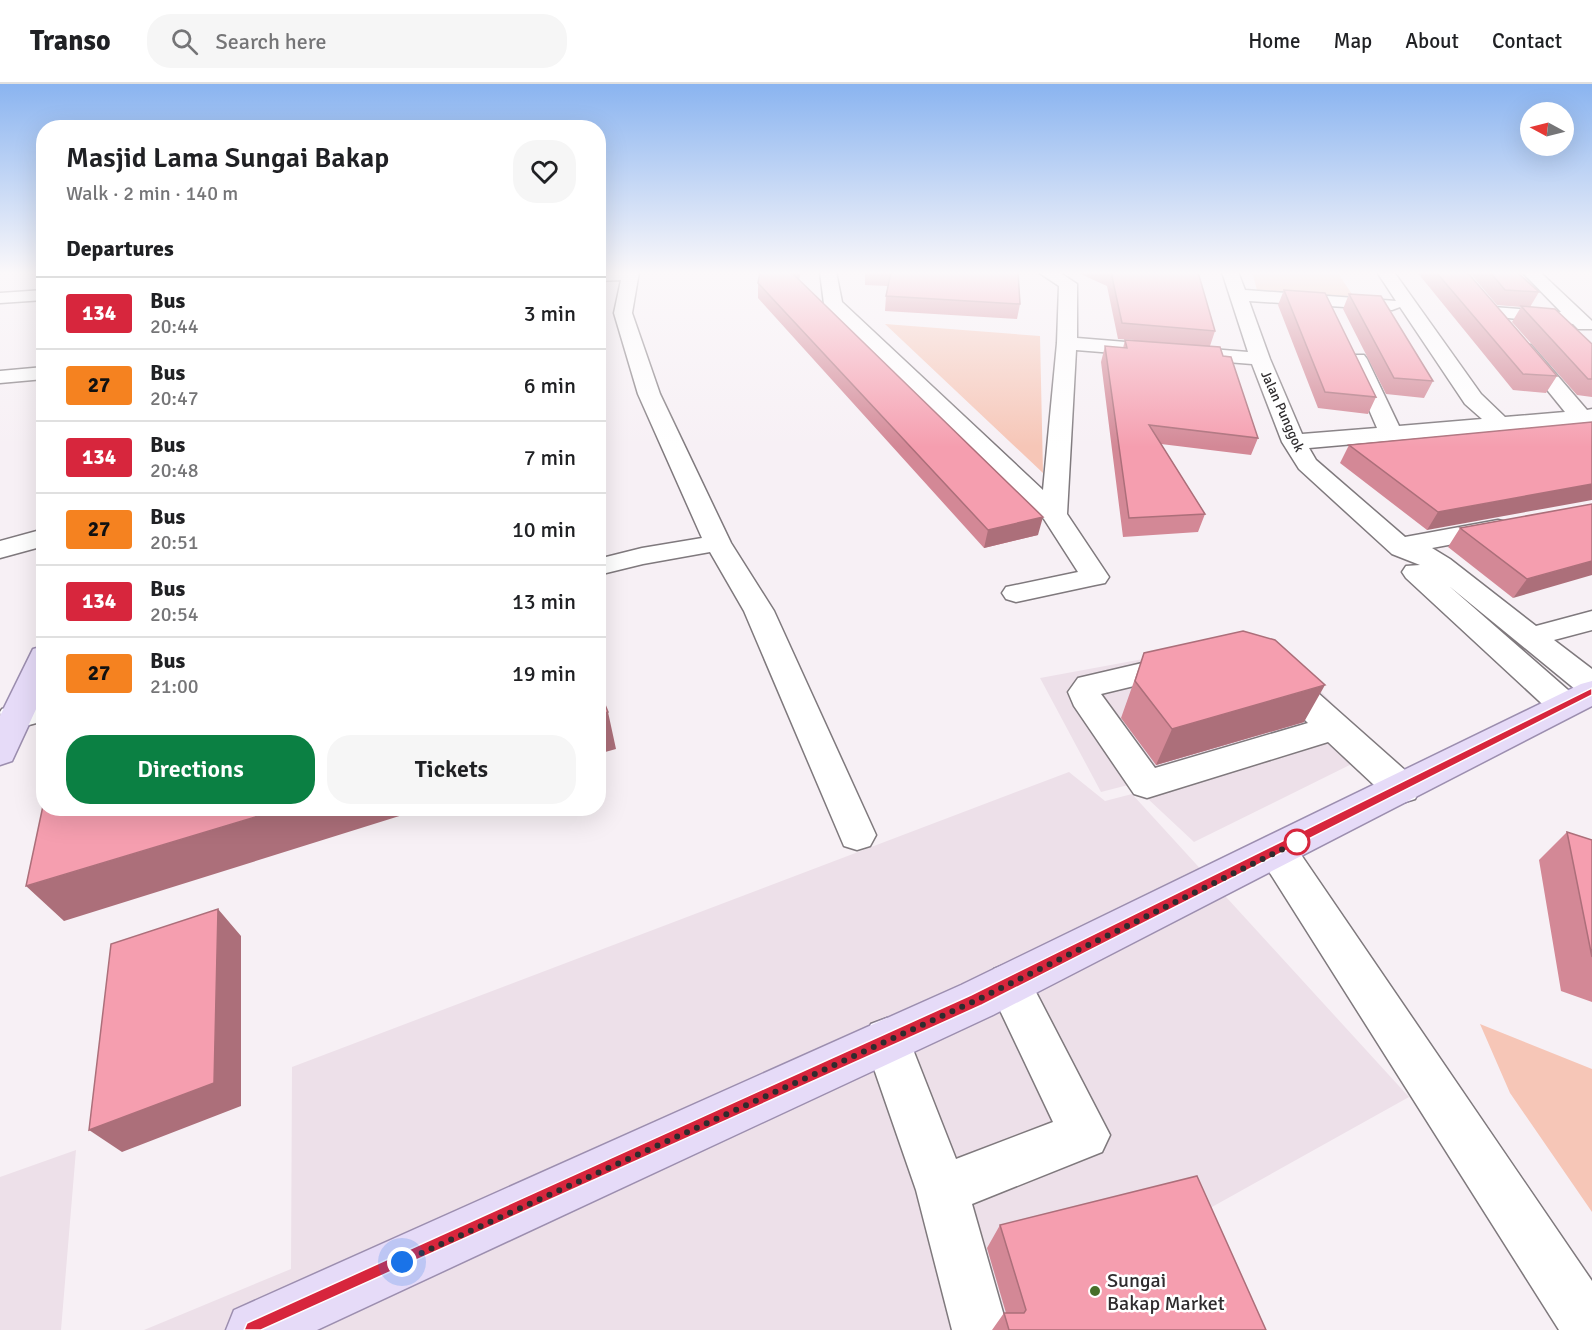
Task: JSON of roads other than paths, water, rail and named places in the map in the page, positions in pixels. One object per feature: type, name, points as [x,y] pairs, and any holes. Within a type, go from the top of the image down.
[{"type":"main road","points":[[0,752],[29,713],[36,686]]},
{"type":"main road","points":[[254,1330],[1009,983],[1402,789],[1583,695]]},
{"type":"street","points":[[628,330],[649,394],[718,543],[759,611],[857,835]]},
{"type":"street","points":[[861,330],[1054,514],[1095,577],[1016,593]]},
{"type":"street","points":[[1054,514],[1067,330]]},
{"type":"street","name":"Jalan Punggok","points":[[1250,330],[1294,442],[1307,464],[1401,547],[1422,554],[1440,565],[1530,637],[1583,695]]},
{"type":"street","points":[[1425,330],[1473,399],[1499,423]]},
{"type":"street","points":[[1508,330],[1586,417]]},
{"type":"street","points":[[1347,339],[1391,433]]},
{"type":"street","points":[[1067,343],[1260,359]]},
{"type":"street","points":[[0,377],[36,374]]},
{"type":"street","points":[[1294,442],[1586,417]]},
{"type":"street","points":[[994,457],[1025,461],[1058,457]]},
{"type":"street","points":[[1401,547],[1522,523]]},
{"type":"street","points":[[0,550],[36,539]]},
{"type":"street","points":[[606,565],[642,556],[718,543]]},
{"type":"street","name":"Jalan Punggok","points":[[1401,547],[1404,558],[1412,569],[1583,695]]},
{"type":"street","points":[[1530,637],[1592,620]]},
{"type":"street","points":[[1261,659],[1334,729],[1402,789]]},
{"type":"street","points":[[1206,660],[1089,686],[1084,692],[1086,699],[1147,784],[1334,729]]},
{"type":"street","points":[[1277,851],[1592,1330]]},
{"type":"street","points":[[942,1190],[1085,1135],[1009,983]]},
{"type":"street","points":[[887,1040],[942,1190],[980,1330]]},
{"type":"place","name":"Sungai Bakap Market","points":[[1095,1291]]}]
